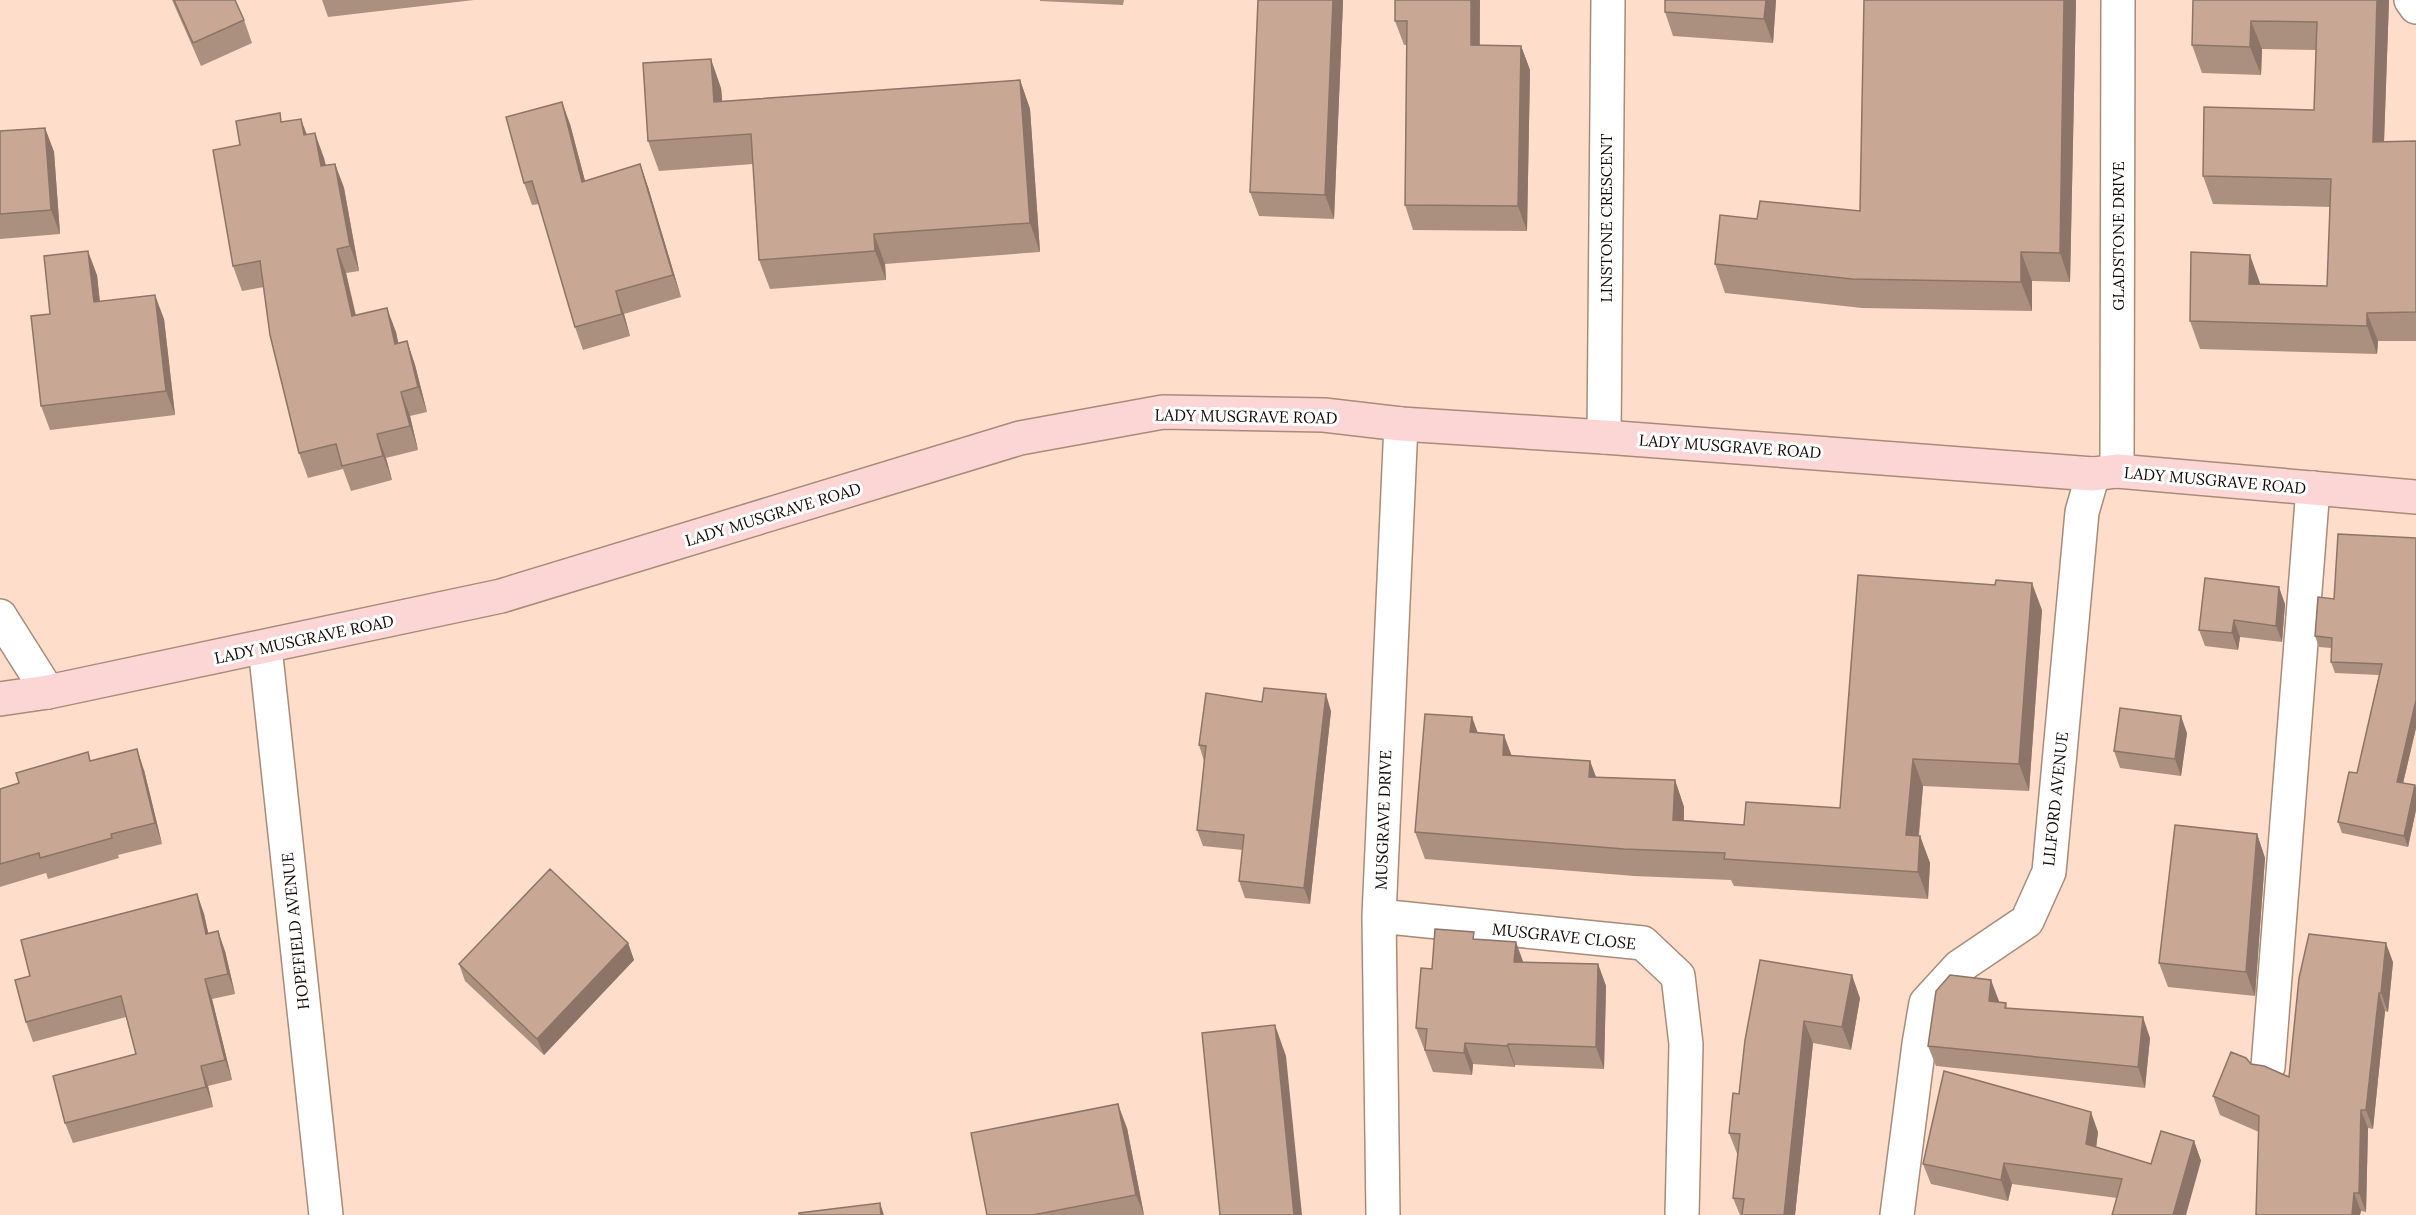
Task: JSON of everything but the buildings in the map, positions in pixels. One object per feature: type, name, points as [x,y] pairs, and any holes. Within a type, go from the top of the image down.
[{"type":"main road","name":"LADY MUSGRAVE ROAD","points":[[0,699],[48,692],[501,596],[1020,438],[1163,412],[1324,415],[1401,424],[2105,472],[2416,497]]},
{"type":"street","name":"LINSTONE CRESCENT","points":[[1604,437],[1608,0]]},
{"type":"street","name":"GLADSTONE DRIVE","points":[[2105,472],[2118,0]]},
{"type":"street","points":[[2411,0],[2416,7]]},
{"type":"street","name":"MUSGRAVE DRIVE","points":[[1383,1215],[1379,916],[1401,424]]},
{"type":"street","name":"LILFORD AVENUE","points":[[1897,1215],[1918,1044],[1926,1003],[1959,967],[2027,921],[2049,872],[2082,512],[2105,472]]},
{"type":"street","points":[[2268,1067],[2313,488]]},
{"type":"street","points":[[0,616],[48,692]]},
{"type":"street","name":"HOPEFIELD AVENUE","points":[[265,647],[326,1215]]},
{"type":"street","name":"MUSGRAVE CLOSE","points":[[1379,916],[1643,944],[1678,976],[1686,1044],[1682,1215]]}]
